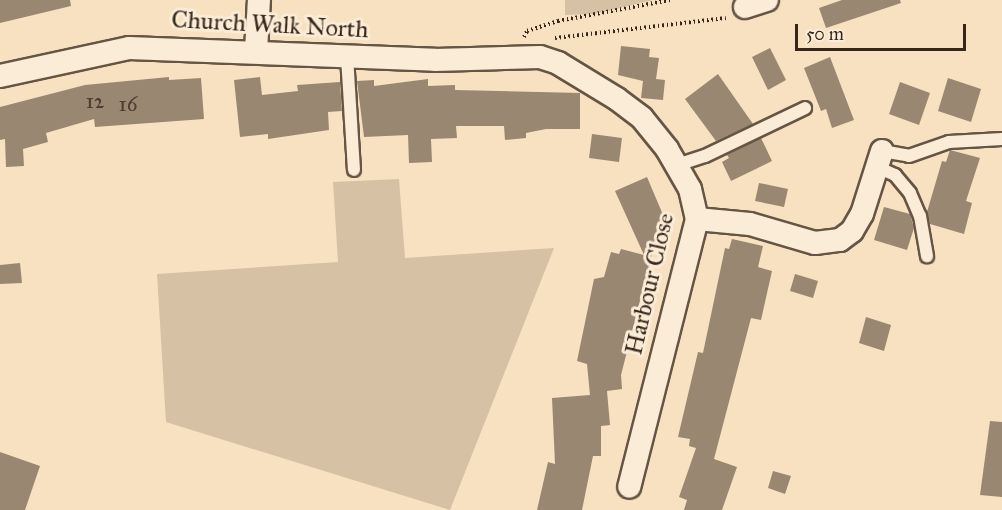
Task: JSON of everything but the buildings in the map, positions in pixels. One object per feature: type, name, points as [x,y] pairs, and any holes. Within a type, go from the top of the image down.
[{"type":"street","points":[[256,51],[258,0]]},
{"type":"street","points":[[745,7],[767,0]]},
{"type":"street","name":"Church Walk North","points":[[0,76],[118,49],[256,51],[435,60],[540,57]]},
{"type":"street","name":"Harbour Close","points":[[540,57],[571,71],[632,109],[654,130],[690,189],[697,219],[629,486]]},
{"type":"street","points":[[697,219],[750,224],[815,243],[834,242],[852,231],[880,159]]},
{"type":"lane","points":[[347,56],[354,170]]},
{"type":"lane","points":[[676,165],[705,156],[804,108]]},
{"type":"lane","points":[[880,159],[909,156],[949,142],[1002,139]]},
{"type":"lane","points":[[880,159],[910,193],[920,216],[927,256]]},
{"type":"path","points":[[515,57],[527,31],[558,21],[670,0]]},
{"type":"path","points":[[540,57],[555,38],[728,18],[745,7]]},
{"type":"shaded area","points":[[565,0],[653,0],[594,14],[565,15]]},
{"type":"shaded area","points":[[399,179],[405,258],[554,248],[450,510],[166,422],[157,274],[338,262],[333,182]]}]
